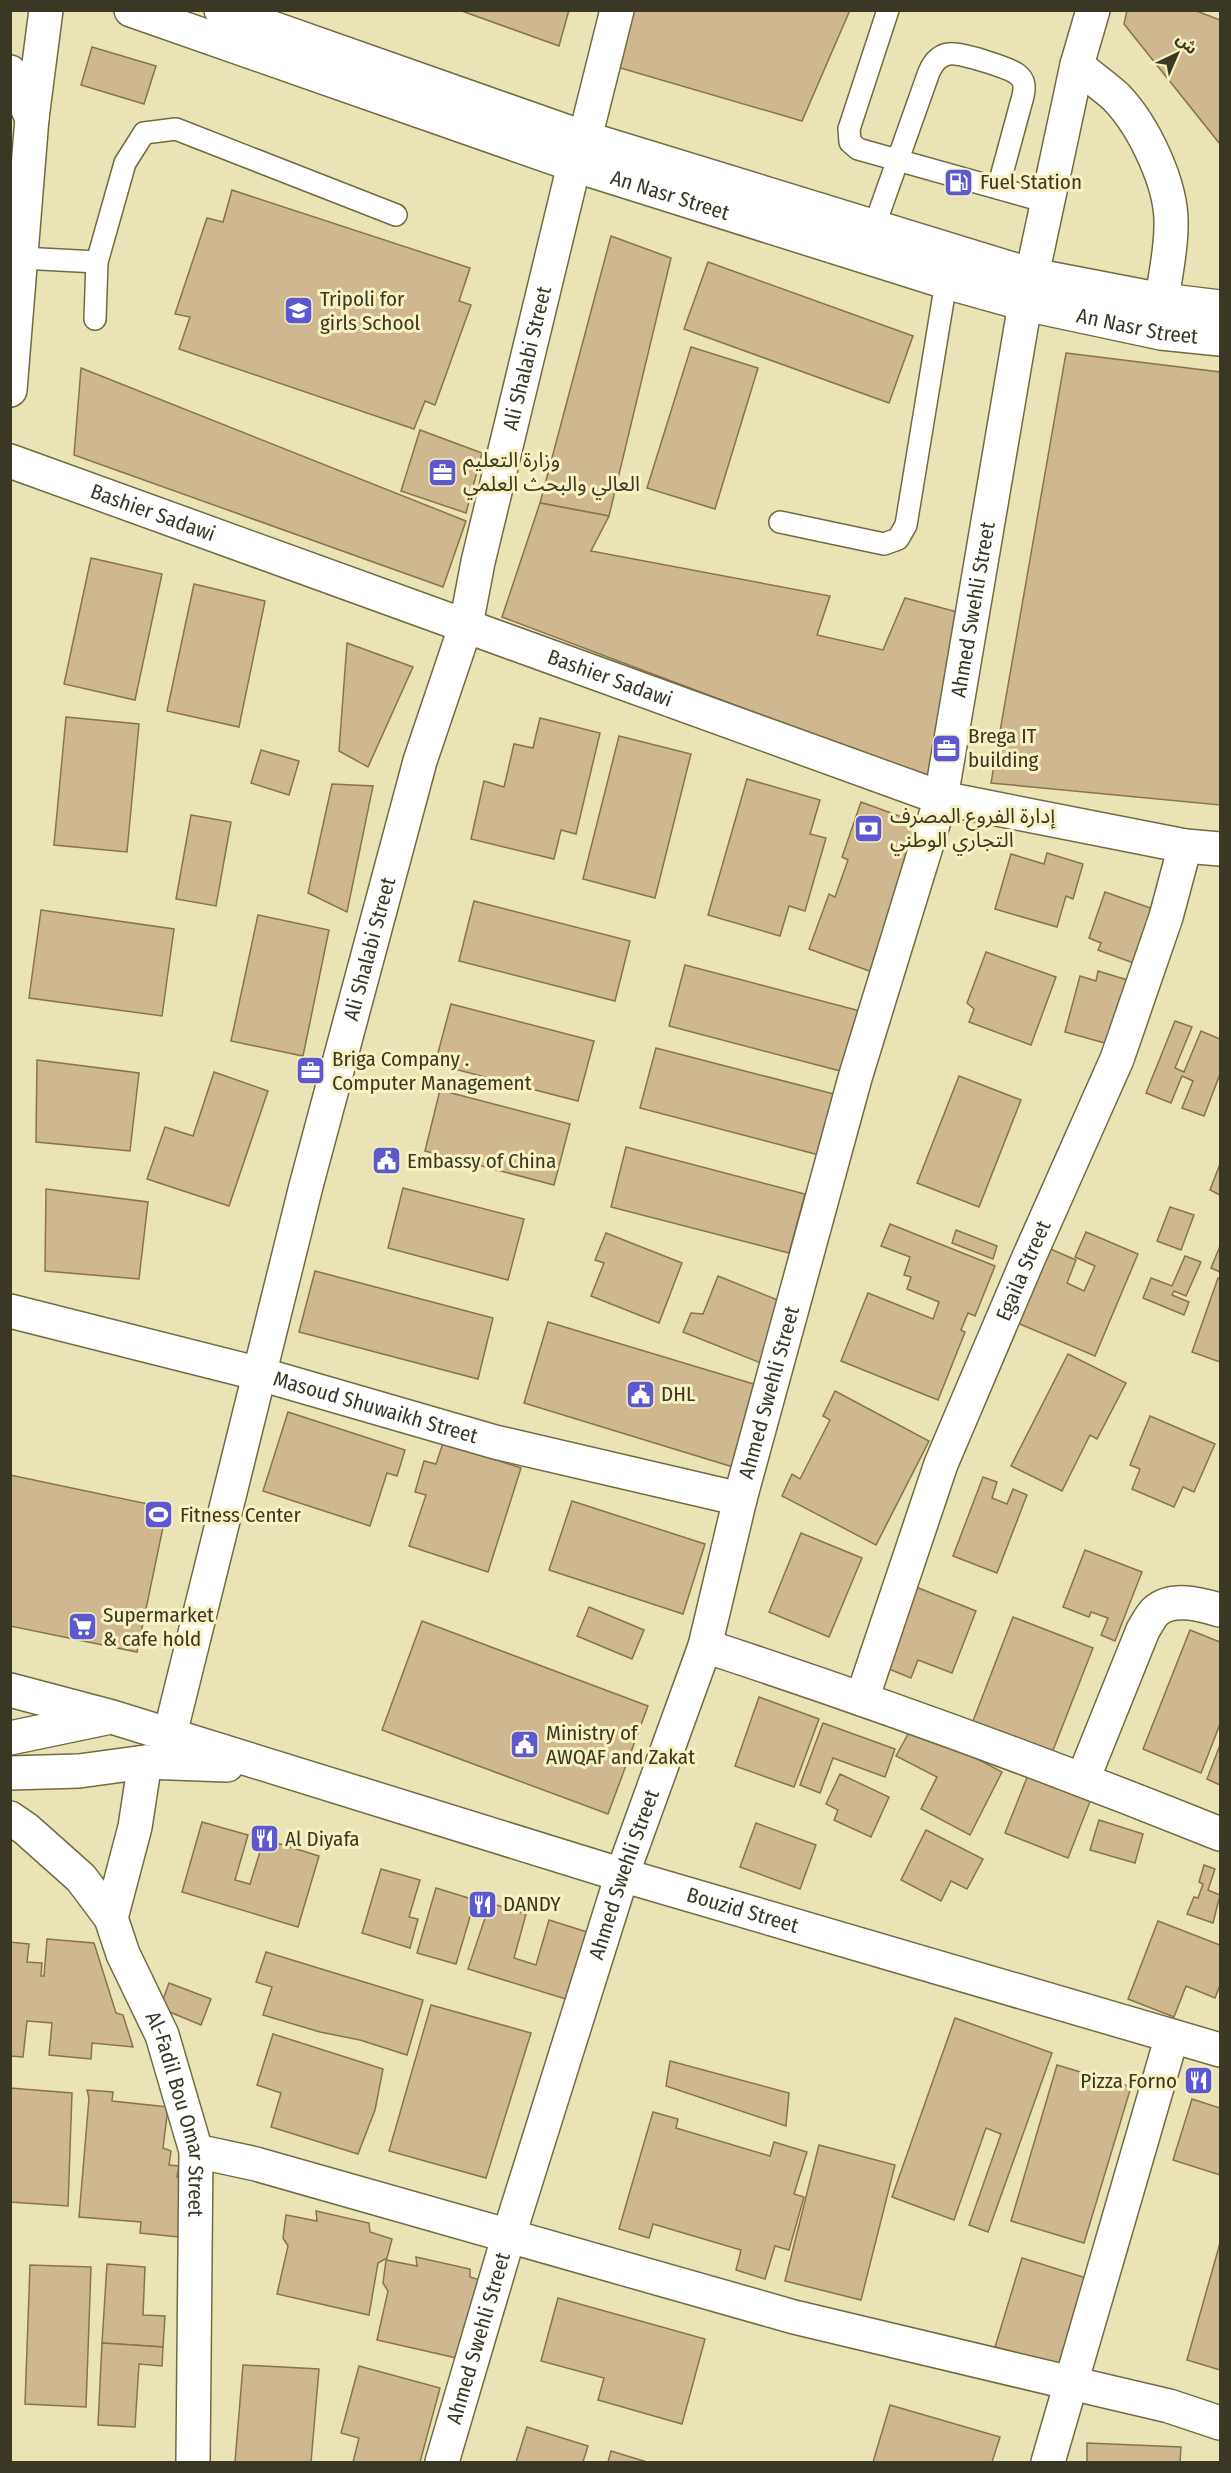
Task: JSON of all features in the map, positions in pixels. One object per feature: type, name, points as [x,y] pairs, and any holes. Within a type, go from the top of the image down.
[{"type":"main road","points":[[10,390],[32,118],[46,10]]},
{"type":"main road","name":"An Nasr Street","points":[[131,10],[580,152],[874,227],[1028,290],[1161,333],[1221,339]]},
{"type":"main road","name":"An Nasr Street","points":[[220,10],[580,152],[946,282],[1221,307]]},
{"type":"main road","name":"Ali Shalabi Street","points":[[170,1734],[306,1186],[395,852],[420,761],[466,625],[478,562],[617,10]]},
{"type":"main road","name":"Ahmed Swehli Street","points":[[442,2463],[508,2238],[621,1875],[705,1646],[740,1499],[855,1078],[941,798],[1028,290],[1077,65],[1093,10]]},
{"type":"main road","points":[[1077,65],[1115,97],[1134,119],[1154,153],[1165,188],[1172,225],[1162,300]]},
{"type":"main road","points":[[10,72],[32,118]]},
{"type":"main road","name":"Bashier Sadawi","points":[[10,462],[941,798],[1185,846],[1221,849]]},
{"type":"main road","name":"Egaila Street","points":[[862,1699],[940,1464],[1117,1059],[1166,917],[1185,846]]},
{"type":"main road","name":"Masoud Shuwaikh Street","points":[[10,1311],[260,1374],[495,1442],[740,1499]]},
{"type":"main road","points":[[1083,1779],[1143,1630],[1156,1611],[1167,1605],[1191,1603],[1221,1610]]},
{"type":"main road","points":[[705,1646],[862,1699],[1083,1779],[1221,1834]]},
{"type":"main road","points":[[10,1690],[170,1734],[265,1766]]},
{"type":"main road","points":[[10,1738],[112,1717]]},
{"type":"main road","points":[[10,1773],[79,1771],[146,1762],[265,1766]]},
{"type":"main road","points":[[111,1918],[135,1827],[146,1762]]},
{"type":"main road","name":"Bouzid Street","points":[[265,1766],[621,1875],[1221,2050]]},
{"type":"main road","name":"Al-Fadil Bou Omar Street","points":[[10,1818],[26,1829],[81,1878],[111,1918],[123,1954],[162,2036],[196,2151],[193,2463]]},
{"type":"main road","points":[[1048,2463],[1172,2036]]},
{"type":"main road","points":[[196,2151],[256,2164],[508,2238],[794,2317],[1168,2406],[1221,2423]]},
{"type":"lane","points":[[888,10],[849,129],[850,142],[858,149],[1047,202]]},
{"type":"lane","points":[[874,227],[933,63],[949,54],[959,54],[1010,70],[1017,74],[1025,88],[998,188]]},
{"type":"lane","points":[[95,319],[97,262],[125,163],[144,133],[176,129],[396,215]]},
{"type":"lane","points":[[21,258],[97,262]]},
{"type":"lane","points":[[780,522],[884,544],[898,539],[906,525],[946,282]]},
{"type":"building","points":[[459,10],[569,10],[559,46]]},
{"type":"building","points":[[631,10],[850,10],[802,121],[617,67]]},
{"type":"building","points":[[1127,10],[1194,10],[1220,20],[1220,144],[1124,24]]},
{"type":"building","points":[[92,47],[156,66],[144,104],[81,85]]},
{"type":"building","points":[[232,190],[470,268],[459,301],[471,305],[435,405],[425,401],[414,429],[179,349],[190,317],[175,314],[207,218],[223,222]]},
{"type":"building","points":[[611,236],[671,258],[609,516],[540,503]]},
{"type":"building","points":[[708,262],[913,336],[889,403],[684,329]]},
{"type":"building","points":[[691,347],[758,368],[715,509],[647,488]]},
{"type":"building","points":[[1066,353],[1220,372],[1220,805],[991,783]]},
{"type":"building","points":[[81,368],[466,521],[443,587],[74,455]]},
{"type":"building","name":"وزارة التعليم العالي والبحث العلمي","points":[[420,430],[482,453],[466,513],[401,491]]},
{"type":"building","points":[[540,503],[609,516],[591,551],[830,596],[817,635],[883,650],[905,598],[961,613],[933,780],[502,617]]},
{"type":"building","points":[[91,558],[162,574],[135,700],[64,684]]},
{"type":"building","points":[[194,584],[265,601],[239,727],[167,711]]},
{"type":"building","points":[[347,643],[413,667],[368,767],[339,751]]},
{"type":"building","points":[[66,717],[139,724],[127,852],[54,845]]},
{"type":"building","points":[[540,718],[600,733],[576,834],[561,830],[554,859],[471,839],[484,781],[504,787],[514,744],[533,748]]},
{"type":"building","points":[[619,736],[691,754],[655,898],[583,879]]},
{"type":"building","points":[[261,750],[299,761],[289,795],[251,783]]},
{"type":"building","points":[[747,779],[820,800],[810,834],[826,838],[805,911],[789,906],[780,936],[708,915]]},
{"type":"building","points":[[332,784],[373,786],[347,912],[308,893]]},
{"type":"building","points":[[861,802],[924,825],[872,972],[809,949],[829,894],[835,897],[848,860],[842,857]]},
{"type":"building","points":[[191,815],[231,822],[216,906],[176,899]]},
{"type":"building","points":[[1047,853],[1083,864],[1073,899],[1066,896],[1057,927],[995,909],[1011,854],[1044,864]]},
{"type":"building","points":[[1105,892],[1159,911],[1139,965],[1098,950],[1101,943],[1089,938]]},
{"type":"building","points":[[474,901],[630,941],[615,1001],[459,961]]},
{"type":"building","points":[[41,910],[174,929],[162,1016],[29,998]]},
{"type":"building","points":[[258,915],[329,930],[303,1056],[231,1041]]},
{"type":"building","points":[[986,952],[1056,977],[1031,1045],[969,1022],[974,1009],[967,1003]]},
{"type":"building","points":[[685,965],[864,1012],[848,1073],[669,1026]]},
{"type":"building","points":[[1098,971],[1131,981],[1112,1045],[1065,1032],[1080,976],[1096,981]]},
{"type":"building","points":[[451,1004],[594,1041],[578,1101],[435,1064]]},
{"type":"building","points":[[1175,1021],[1192,1027],[1175,1068],[1184,1072],[1201,1031],[1220,1039],[1220,1074],[1204,1116],[1182,1108],[1193,1081],[1182,1076],[1171,1103],[1146,1093]]},
{"type":"building","points":[[656,1048],[834,1094],[819,1155],[640,1108]]},
{"type":"building","points":[[37,1060],[139,1073],[130,1151],[36,1142]]},
{"type":"building","points":[[214,1072],[268,1091],[229,1206],[147,1179],[165,1127],[193,1136]]},
{"type":"building","points":[[959,1076],[1021,1100],[979,1207],[917,1183]]},
{"type":"building","points":[[440,1090],[570,1124],[554,1185],[425,1151]]},
{"type":"building","points":[[626,1147],[805,1194],[789,1253],[611,1207]]},
{"type":"building","points":[[1220,1164],[1220,1195],[1210,1190]]},
{"type":"building","points":[[403,1188],[524,1219],[508,1280],[388,1248]]},
{"type":"building","points":[[46,1189],[148,1202],[139,1279],[45,1271]]},
{"type":"building","points":[[1170,1207],[1194,1215],[1181,1250],[1157,1241]]},
{"type":"building","points":[[890,1224],[995,1266],[975,1316],[968,1313],[961,1330],[965,1332],[938,1400],[841,1361],[868,1293],[933,1319],[939,1302],[907,1289],[911,1277],[904,1275],[910,1257],[881,1246]]},
{"type":"building","points":[[956,1230],[997,1246],[993,1259],[952,1243]]},
{"type":"building","points":[[1086,1232],[1138,1254],[1095,1356],[1008,1319],[1039,1244],[1076,1260],[1067,1283],[1084,1291],[1095,1266],[1075,1257]]},
{"type":"building","points":[[606,1233],[682,1263],[659,1323],[591,1296],[604,1263],[595,1260]]},
{"type":"building","points":[[1220,1246],[1220,1272],[1211,1268]]},
{"type":"building","points":[[1185,1256],[1201,1262],[1186,1296],[1174,1291],[1172,1295],[1189,1302],[1184,1315],[1143,1298],[1151,1278],[1172,1286]]},
{"type":"building","points":[[315,1271],[493,1318],[478,1379],[299,1332]]},
{"type":"building","points":[[718,1276],[790,1305],[766,1365],[683,1332],[691,1313],[703,1314]]},
{"type":"building","points":[[1218,1278],[1220,1279],[1220,1362],[1192,1352]]},
{"type":"building","name":"DHL","points":[[548,1322],[757,1385],[733,1467],[524,1403]]},
{"type":"building","points":[[1068,1354],[1126,1383],[1097,1439],[1090,1435],[1062,1491],[1011,1466]]},
{"type":"building","points":[[835,1391],[929,1441],[876,1545],[782,1496],[792,1474],[800,1479],[830,1420],[823,1416]]},
{"type":"building","points":[[288,1412],[405,1450],[397,1476],[387,1473],[370,1526],[263,1491]]},
{"type":"building","points":[[1150,1416],[1215,1444],[1194,1492],[1183,1487],[1174,1507],[1132,1489],[1140,1469],[1130,1465]]},
{"type":"building","points":[[443,1443],[521,1468],[488,1572],[409,1546],[426,1495],[415,1492],[424,1461],[436,1464]]},
{"type":"building","points":[[10,1475],[167,1508],[137,1652],[10,1626]]},
{"type":"building","points":[[983,1477],[997,1482],[992,1498],[1007,1504],[1013,1489],[1027,1495],[997,1573],[953,1556]]},
{"type":"building","points":[[572,1501],[705,1544],[683,1614],[549,1570]]},
{"type":"building","points":[[801,1533],[862,1558],[829,1637],[769,1612]]},
{"type":"building","points":[[1085,1550],[1142,1572],[1115,1641],[1101,1635],[1108,1618],[1091,1612],[1089,1617],[1063,1607]]},
{"type":"building","points":[[916,1587],[976,1611],[952,1673],[918,1660],[911,1678],[884,1667]]},
{"type":"building","points":[[589,1607],[644,1630],[632,1659],[577,1636]]},
{"type":"building","points":[[1013,1617],[1093,1648],[1052,1753],[973,1721]]},
{"type":"building","points":[[422,1621],[648,1706],[608,1814],[382,1730]]},
{"type":"building","points":[[1190,1630],[1220,1642],[1220,1724],[1201,1773],[1143,1749]]},
{"type":"building","points":[[759,1697],[819,1719],[794,1787],[735,1766]]},
{"type":"building","points":[[823,1723],[895,1749],[885,1777],[833,1758],[820,1793],[800,1785]]},
{"type":"building","points":[[913,1725],[1002,1772],[970,1835],[921,1809],[937,1777],[896,1756]]},
{"type":"building","points":[[1220,1745],[1220,1785],[1207,1779]]},
{"type":"building","points":[[840,1774],[889,1797],[871,1837],[834,1820],[838,1810],[826,1804]]},
{"type":"building","points":[[1028,1775],[1091,1799],[1068,1858],[1005,1833]]},
{"type":"building","points":[[1099,1820],[1143,1834],[1135,1863],[1090,1850]]},
{"type":"building","points":[[202,1822],[248,1835],[235,1880],[250,1884],[264,1839],[319,1856],[298,1927],[182,1892]]},
{"type":"building","points":[[756,1823],[816,1845],[800,1889],[740,1867]]},
{"type":"building","points":[[926,1830],[983,1859],[967,1889],[951,1881],[941,1901],[901,1880]]},
{"type":"building","points":[[1204,1865],[1215,1869],[1208,1890],[1220,1895],[1213,1923],[1187,1914],[1194,1897],[1198,1898],[1203,1884],[1199,1882]]},
{"type":"building","points":[[381,1869],[420,1880],[409,1917],[418,1919],[410,1948],[362,1933]]},
{"type":"building","points":[[436,1888],[475,1900],[456,1964],[417,1953]]},
{"type":"building","points":[[490,1903],[526,1914],[514,1958],[536,1965],[549,1920],[600,1936],[579,2003],[468,1969]]},
{"type":"building","points":[[1158,1921],[1220,1945],[1220,1985],[1215,1998],[1186,1986],[1174,2017],[1128,1999]]},
{"type":"building","points":[[47,1939],[94,1943],[116,2013],[123,2015],[133,2047],[92,2043],[91,2059],[49,2055],[52,2023],[27,2021],[23,2057],[10,2056],[10,1942],[29,1944],[27,1962],[42,1963],[41,1976],[44,1976]]},
{"type":"building","points":[[266,1952],[423,2000],[407,2055],[360,2040],[320,2032],[263,2015],[272,1987],[256,1982]]},
{"type":"building","points":[[169,1983],[211,1999],[201,2025],[160,2008]]},
{"type":"building","points":[[431,2005],[531,2033],[486,2178],[389,2151]]},
{"type":"building","points":[[955,2018],[1052,2053],[988,2232],[969,2225],[1001,2134],[986,2128],[954,2220],[892,2197]]},
{"type":"building","points":[[273,2034],[383,2069],[375,2110],[358,2154],[271,2127],[281,2093],[257,2085]]},
{"type":"building","points":[[670,2061],[789,2093],[786,2126],[666,2086]]},
{"type":"building","points":[[1057,2065],[1131,2087],[1084,2243],[1011,2221]]},
{"type":"building","points":[[10,2088],[72,2093],[68,2206],[10,2202]]},
{"type":"building","points":[[87,2090],[113,2092],[112,2101],[168,2107],[163,2148],[171,2151],[169,2165],[179,2166],[177,2177],[185,2177],[179,2237],[140,2233],[141,2222],[79,2217],[89,2098]]},
{"type":"building","points":[[1192,2099],[1220,2108],[1220,2175],[1173,2160]]},
{"type":"building","points":[[653,2112],[678,2119],[676,2128],[770,2156],[774,2142],[807,2152],[794,2194],[804,2197],[789,2250],[775,2246],[765,2279],[736,2270],[741,2250],[653,2224],[649,2238],[619,2229]]},
{"type":"building","points":[[819,2145],[895,2165],[861,2300],[785,2281]]},
{"type":"building","points":[[316,2211],[369,2223],[370,2232],[392,2239],[387,2258],[378,2263],[369,2315],[277,2294],[288,2246],[283,2238],[286,2215],[317,2221]]},
{"type":"building","points":[[1220,2243],[1220,2370],[1187,2360]]},
{"type":"building","points":[[416,2257],[470,2269],[470,2277],[493,2284],[470,2361],[377,2340],[388,2291],[383,2283],[386,2260],[417,2266]]},
{"type":"building","points":[[1022,2258],[1099,2282],[1073,2370],[995,2347]]},
{"type":"building","points":[[107,2264],[145,2267],[143,2315],[165,2316],[163,2347],[102,2343]]},
{"type":"building","points":[[30,2265],[91,2267],[86,2407],[25,2404]]},
{"type":"building","points":[[558,2298],[705,2339],[682,2424],[598,2400],[604,2378],[541,2361]]},
{"type":"building","points":[[102,2343],[163,2347],[162,2366],[139,2364],[135,2427],[98,2425]]},
{"type":"building","points":[[243,2365],[319,2369],[311,2462],[235,2462]]},
{"type":"building","points":[[359,2366],[440,2388],[420,2462],[353,2462],[359,2438],[341,2433]]},
{"type":"building","points":[[890,2405],[1000,2437],[992,2462],[873,2462]]},
{"type":"building","points":[[527,2427],[588,2446],[583,2462],[516,2462]]},
{"type":"building","points":[[1087,2443],[1181,2447],[1180,2462],[1087,2462]]},
{"type":"building","points":[[611,2451],[647,2462],[608,2462]]},
{"type":"place","name":"Fuel Station","points":[[959,182]]},
{"type":"place","name":"Tripoli for girls School","points":[[299,311]]},
{"type":"place","name":"وزارة التعليم العالي والبحث العلمي","points":[[442,472]]},
{"type":"place","name":"Brega IT building","points":[[947,748]]},
{"type":"place","name":"إدارة الفروع المصرف التجاري الوطني","points":[[869,828]]},
{"type":"place","name":"Briga Company . Computer Management","points":[[311,1071]]},
{"type":"place","name":"Embassy of China","points":[[386,1161]]},
{"type":"place","name":"DHL","points":[[640,1394]]},
{"type":"place","name":"Fitness Center","points":[[159,1515]]},
{"type":"place","name":"Supermarket & cafe hold","points":[[82,1627]]},
{"type":"place","name":"Ministry of AWQAF and Zakat","points":[[525,1745]]},
{"type":"place","name":"Al Diyafa","points":[[264,1839]]},
{"type":"place","name":"DANDY","points":[[482,1904]]},
{"type":"place","name":"Pizza Forno","points":[[1198,2081]]}]
